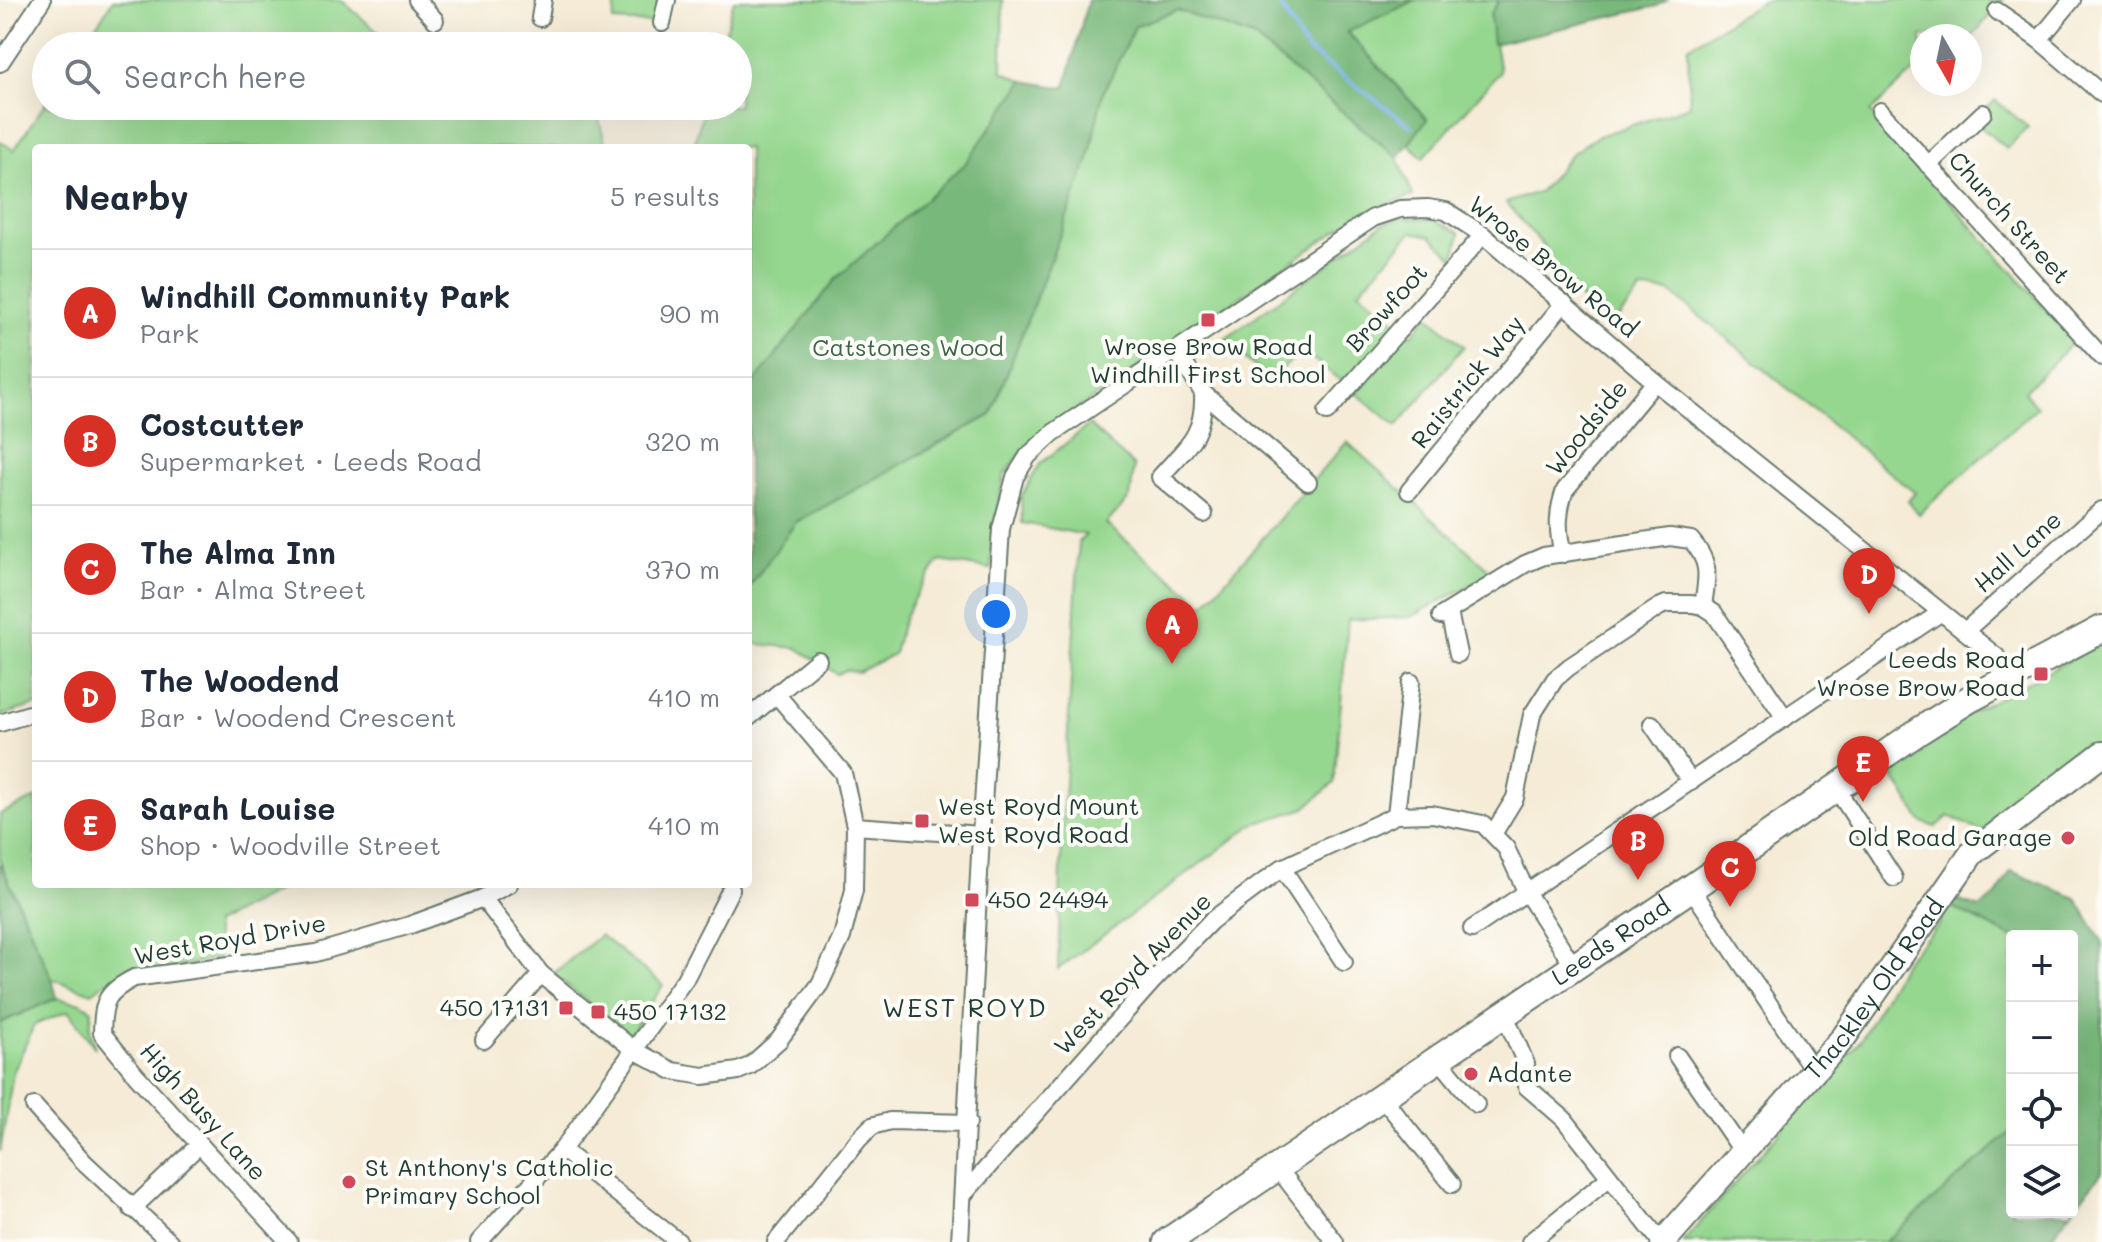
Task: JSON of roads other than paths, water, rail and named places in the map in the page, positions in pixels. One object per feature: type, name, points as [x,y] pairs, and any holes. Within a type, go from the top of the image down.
[{"type":"main road","name":"Leeds Road","points":[[1167,1242],[1944,715],[2102,629]]},
{"type":"street","points":[[0,63],[42,0]]},
{"type":"street","points":[[417,0],[435,20]]},
{"type":"street","points":[[540,18],[543,0]]},
{"type":"street","points":[[662,23],[667,0]]},
{"type":"street","points":[[2039,40],[2072,0]]},
{"type":"street","points":[[1997,11],[2039,40],[2102,94]]},
{"type":"street","name":"Church Street","points":[[1880,111],[2102,357]]},
{"type":"street","points":[[1928,165],[1983,113]]},
{"type":"street","name":"Wrose Brow Road","points":[[960,1242],[1001,529],[1015,477],[1028,456],[1053,433],[1373,218],[1400,209],[1428,208],[1446,211],[1483,235],[1655,382],[1997,657],[2011,677]]},
{"type":"street","name":"Browfoot","points":[[1327,412],[1483,235]]},
{"type":"street","name":"Raistrick Way","points":[[1409,491],[1564,303]]},
{"type":"street","points":[[1176,350],[1203,393],[1308,482]]},
{"type":"street","name":"Woodside","points":[[1563,554],[1557,533],[1559,507],[1565,490],[1655,382]]},
{"type":"street","points":[[1203,393],[1204,415],[1198,433],[1160,477],[1204,514]]},
{"type":"street","name":"Hall Lane","points":[[1965,631],[2102,510]]},
{"type":"street","points":[[1458,654],[1445,614],[1525,564],[1544,556],[1670,537],[1691,540],[1704,555],[1706,564],[1703,606]]},
{"type":"street","points":[[1574,967],[1527,893],[1506,848],[1493,834],[1515,798],[1532,715],[1555,679],[1659,607],[1666,604],[1703,606],[1714,613],[1785,718]]},
{"type":"street","points":[[1472,929],[1940,613]]},
{"type":"street","points":[[752,715],[818,660]]},
{"type":"street","points":[[1396,815],[1411,682]]},
{"type":"street","points":[[483,898],[541,974],[634,1050],[673,1071],[703,1076],[750,1066],[779,1040],[820,984],[842,937],[854,890],[855,826],[843,773],[777,695]]},
{"type":"street","points":[[0,723],[32,713]]},
{"type":"street","points":[[1652,724],[1691,782]]},
{"type":"street","name":"Thackley Old Road","points":[[1662,1242],[1844,1037],[1972,853],[2102,754]]},
{"type":"street","points":[[1836,788],[1894,878]]},
{"type":"street","name":"West Royd Avenue","points":[[963,1195],[1152,982],[1211,921],[1282,868],[1396,815],[1432,814],[1467,819],[1483,824],[1493,834]]},
{"type":"street","points":[[855,826],[981,835]]},
{"type":"street","points":[[1282,868],[1344,962]]},
{"type":"street","name":"West Royd Drive","points":[[102,1006],[114,988],[134,978],[316,953],[410,925],[502,888]]},
{"type":"street","points":[[1691,888],[1814,1071]]},
{"type":"street","points":[[479,1242],[562,1150],[685,979],[731,889]]},
{"type":"street","points":[[484,1040],[541,974]]},
{"type":"street","name":"High Busy Lane","points":[[102,1006],[102,1033],[136,1075],[289,1242]]},
{"type":"street","points":[[1504,1013],[1526,1064]]},
{"type":"street","points":[[1677,1056],[1743,1152]]},
{"type":"street","points":[[1438,1058],[1476,1104]]},
{"type":"street","points":[[1527,1087],[1564,1119],[1662,1242]]},
{"type":"street","points":[[1381,1096],[1452,1184]]},
{"type":"street","points":[[34,1106],[84,1162],[170,1242]]},
{"type":"street","points":[[776,1242],[872,1126],[890,1121],[968,1123]]},
{"type":"street","points":[[132,1209],[200,1144]]},
{"type":"street","points":[[562,1150],[679,1242]]},
{"type":"street","points":[[1277,1167],[1335,1242]]},
{"type":"street","points":[[1530,1242],[1609,1178]]},
{"type":"waterway","points":[[1277,0],[1306,49],[1411,126]]},
{"type":"place","name":"Wrose Brow Road Windhill First School","points":[[1208,320]]},
{"type":"place","name":"The Woodend","points":[[1869,614]]},
{"type":"place","name":"Windhill Community Park","points":[[1172,664]]},
{"type":"place","name":"Leeds Road Wrose Brow Road","points":[[2041,674]]},
{"type":"place","name":"Sarah Louise","points":[[1863,802]]},
{"type":"place","name":"West Royd Mount West Royd Road","points":[[922,821]]},
{"type":"place","name":"Old Road Garage","points":[[2068,838]]},
{"type":"place","name":"Costcutter","points":[[1638,880]]},
{"type":"place","name":"450 24494","points":[[972,900]]},
{"type":"place","name":"The Alma Inn","points":[[1730,907]]},
{"type":"place","name":"450 17131","points":[[566,1008]]},
{"type":"place","name":"450 17132","points":[[598,1012]]},
{"type":"place","name":"Adante","points":[[1471,1074]]},
{"type":"place","name":"St Anthony's Catholic Primary School","points":[[349,1182]]},
{"type":"district","name":"WEST ROYD","points":[[965,1008]]},
{"type":"park label","name":"Catstones Wood","points":[[908,348]]}]
